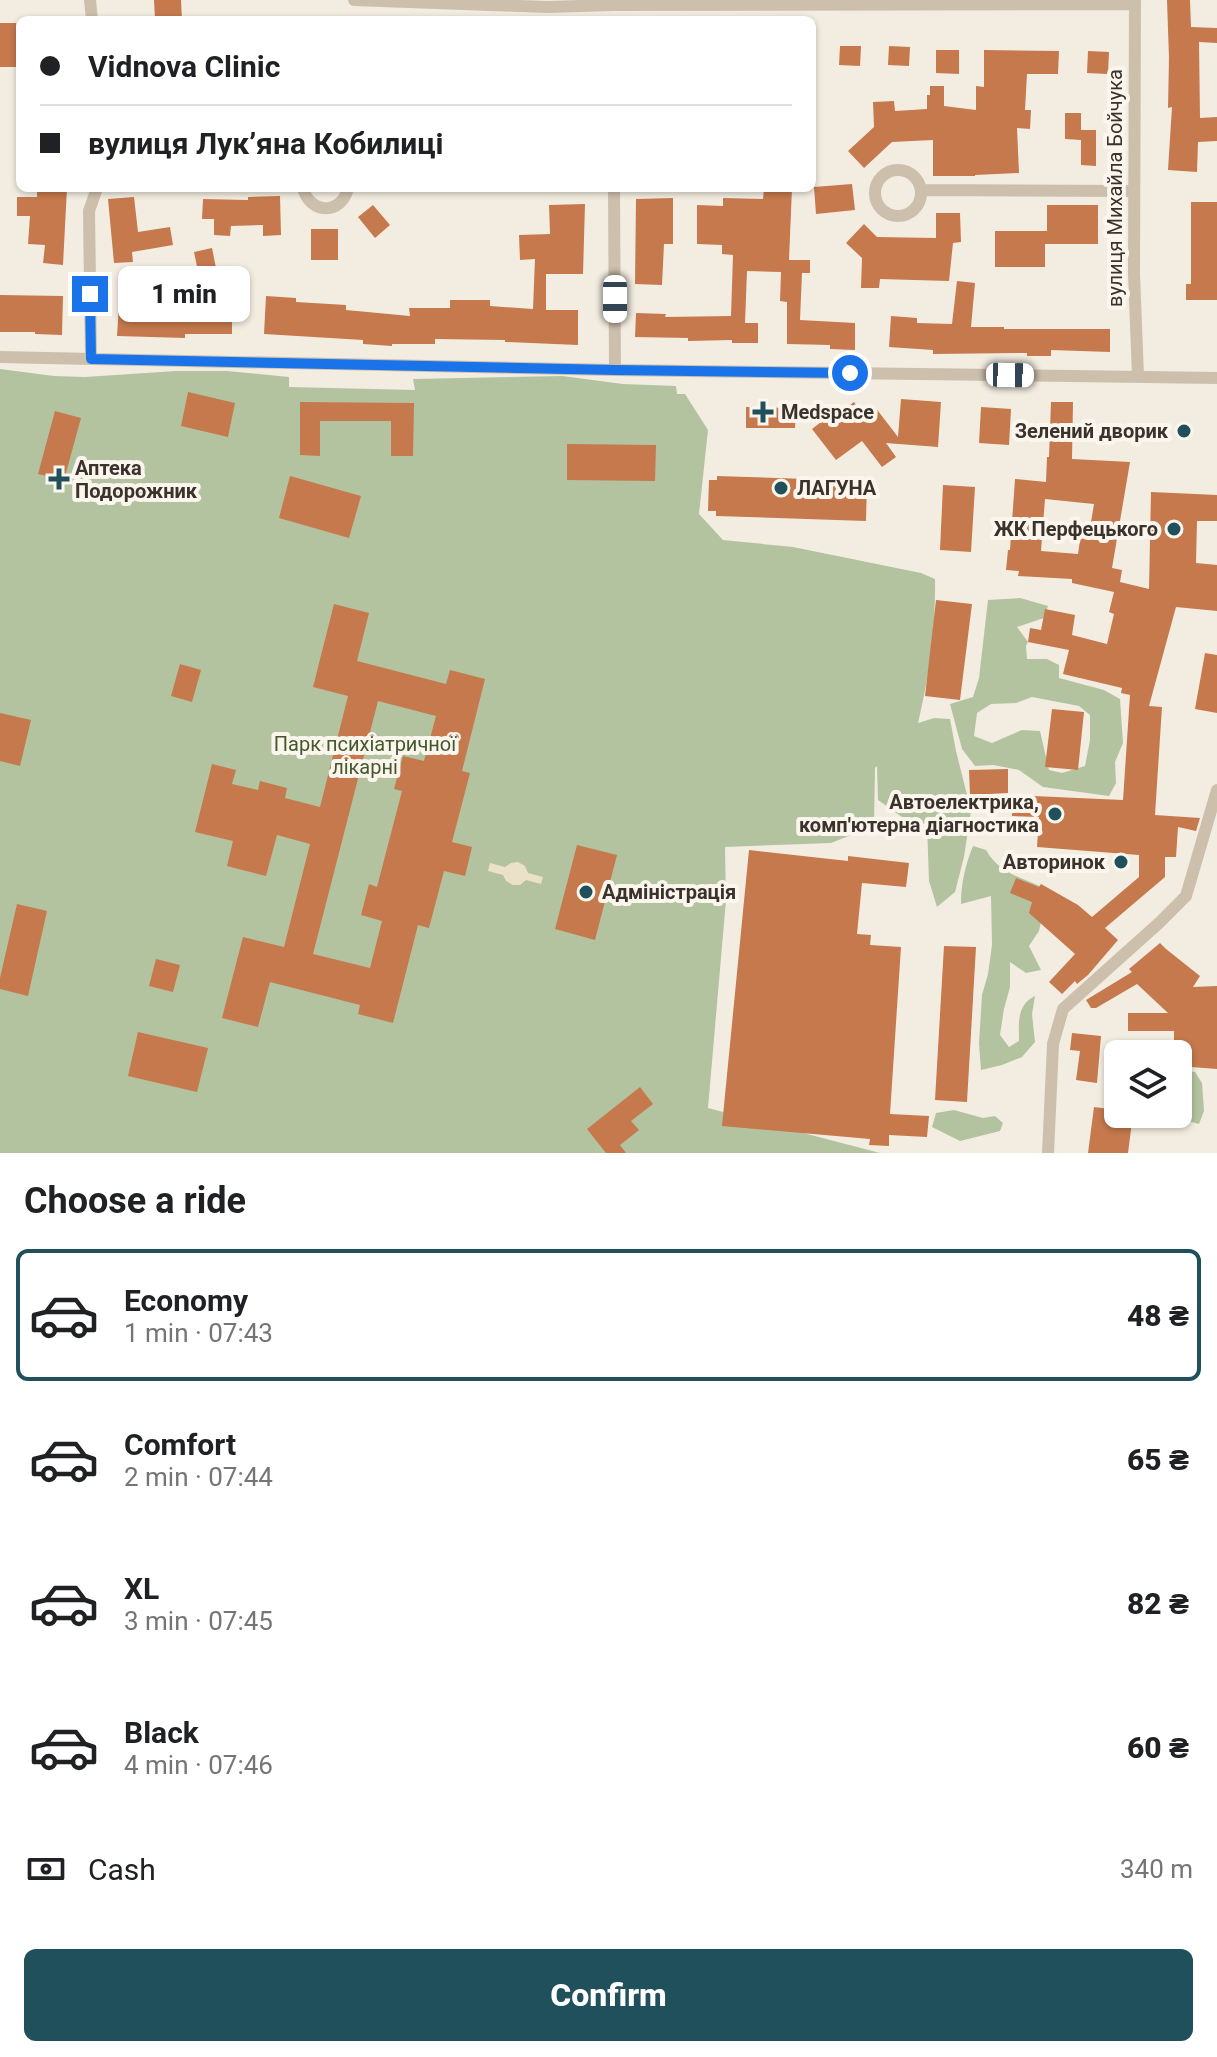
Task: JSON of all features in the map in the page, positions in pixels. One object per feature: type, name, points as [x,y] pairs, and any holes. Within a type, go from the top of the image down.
[{"type":"street","points":[[354,0],[547,7],[614,2],[1135,2]]},
{"type":"street","name":"вулиця Михайла Бойчука","points":[[1135,2],[1134,274],[1138,376]]},
{"type":"street","points":[[922,190],[1134,191]]},
{"type":"street","points":[[91,359],[89,211],[96,192]]},
{"type":"street","points":[[305,192],[309,201],[327,209],[343,201],[346,192]]},
{"type":"street","points":[[614,192],[615,370]]},
{"type":"street","points":[[0,357],[1217,378]]},
{"type":"street","points":[[1048,1153],[1053,1044],[1063,1009],[1186,896],[1217,790]]},
{"type":"green space","name":"Парк психіатричної лікарні","points":[[0,369],[85,377],[227,371],[289,377],[289,387],[415,390],[413,379],[562,376],[623,384],[676,386],[677,394],[685,394],[708,430],[699,514],[723,540],[793,547],[921,573],[935,579],[931,651],[918,723],[934,718],[950,719],[971,811],[955,892],[937,907],[929,881],[927,824],[909,822],[878,800],[877,766],[874,826],[831,843],[725,847],[726,900],[708,1108],[880,1153],[0,1153]]},
{"type":"green space","points":[[1020,598],[1048,606],[1044,618],[1017,627],[1028,642],[1027,659],[1047,659],[1059,665],[1059,678],[1104,690],[1120,699],[1123,743],[1115,762],[1116,783],[1109,796],[1043,787],[1019,770],[993,765],[975,766],[962,749],[950,704],[973,697],[979,678],[988,600]],"holes":[[[1032,697],[1079,706],[1090,715],[1090,740],[1085,766],[1062,773],[1049,770],[1040,731],[1022,730],[992,743],[974,736],[977,713],[991,704],[1016,703]]]},
{"type":"green space","points":[[973,846],[986,850],[1006,871],[1048,890],[1039,931],[1029,946],[1041,970],[1026,973],[1010,962],[1010,987],[1000,1035],[1009,1047],[1019,1041],[1019,1022],[1024,1004],[1035,996],[1032,1014],[1035,1042],[1022,1057],[981,1070],[982,995],[992,945],[991,896],[961,904],[964,875]]},
{"type":"green space","points":[[1192,1072],[1202,1083],[1204,1111],[1199,1124],[1192,1123]]},
{"type":"green space","points":[[954,1110],[983,1118],[995,1116],[1003,1123],[1000,1131],[960,1141],[932,1127],[936,1113]]},
{"type":"shaded area","points":[[518,862],[525,866],[528,873],[543,877],[541,884],[526,880],[520,885],[513,885],[503,875],[488,871],[490,863],[505,867]]},
{"type":"building","points":[[154,0],[181,0],[182,16],[155,16]]},
{"type":"building","points":[[1167,0],[1190,0],[1191,27],[1217,28],[1217,43],[1199,42],[1200,118],[1217,117],[1217,141],[1198,142],[1197,172],[1168,170],[1172,107],[1168,108]]},
{"type":"building","points":[[0,23],[16,23],[16,67],[0,67]]},
{"type":"building","points":[[840,46],[861,46],[860,66],[839,65]]},
{"type":"building","points":[[889,46],[910,47],[909,66],[888,65]]},
{"type":"building","points":[[936,50],[959,50],[959,74],[936,73]]},
{"type":"building","points":[[984,50],[1059,51],[1058,74],[1027,74],[1025,110],[1031,110],[1030,129],[1017,128],[1019,173],[933,176],[933,140],[892,142],[864,168],[848,151],[874,127],[873,102],[894,101],[895,111],[927,109],[930,86],[944,86],[944,106],[976,110],[976,86],[984,87]]},
{"type":"building","points":[[1088,51],[1109,52],[1108,74],[1087,73]]},
{"type":"building","points":[[1065,113],[1081,113],[1081,130],[1096,130],[1096,166],[1081,165],[1081,140],[1065,139]]},
{"type":"building","points":[[852,184],[855,210],[816,214],[816,187]]},
{"type":"building","points":[[37,192],[67,192],[63,265],[43,263],[45,245],[28,244],[30,216],[17,216],[17,197],[37,197]]},
{"type":"building","points":[[764,192],[792,192],[789,260],[810,260],[810,273],[802,273],[800,320],[855,323],[855,350],[830,349],[830,345],[787,344],[787,302],[780,301],[781,272],[747,271],[745,323],[758,323],[758,343],[635,337],[636,313],[666,314],[665,317],[731,316],[733,255],[722,254],[722,245],[697,244],[697,205],[723,206],[723,198],[763,199]]},
{"type":"building","points":[[280,196],[281,235],[263,236],[263,225],[231,226],[230,236],[214,235],[214,219],[202,219],[203,199],[248,200],[248,197]]},
{"type":"building","points":[[134,197],[138,232],[170,227],[173,245],[132,252],[133,262],[114,263],[108,199]]},
{"type":"building","points":[[673,198],[673,244],[664,244],[662,285],[635,284],[636,199]]},
{"type":"building","points":[[1191,202],[1217,202],[1217,300],[1186,300],[1186,284],[1191,284]]},
{"type":"building","points":[[585,204],[583,274],[546,274],[546,310],[578,310],[578,345],[435,339],[435,344],[392,346],[363,344],[363,340],[264,334],[266,296],[296,298],[296,302],[346,305],[346,310],[410,316],[409,308],[450,308],[450,300],[490,300],[490,306],[533,309],[535,259],[520,260],[519,235],[550,234],[549,205]]},
{"type":"building","points":[[373,205],[390,225],[375,238],[358,217]]},
{"type":"building","points":[[1047,205],[1098,205],[1098,244],[1045,244],[1045,267],[995,267],[995,231],[1047,231]]},
{"type":"building","points":[[936,213],[960,213],[961,242],[953,243],[949,281],[880,279],[879,288],[861,288],[862,258],[846,243],[864,224],[877,237],[936,238]]},
{"type":"building","points":[[311,229],[338,229],[338,260],[311,260]]},
{"type":"building","points":[[212,248],[217,273],[199,276],[194,252]]},
{"type":"building","points":[[184,269],[185,302],[232,302],[232,334],[185,334],[185,338],[117,336],[119,304],[147,306],[141,277]]},
{"type":"building","points":[[957,281],[975,283],[971,327],[1110,329],[1110,352],[1051,350],[1051,356],[1027,356],[1027,353],[933,354],[933,350],[889,347],[891,316],[917,318],[917,323],[952,324]]},
{"type":"building","points":[[0,295],[63,296],[62,335],[0,332]]},
{"type":"building","points":[[188,392],[235,403],[228,437],[181,426]]},
{"type":"building","points":[[901,399],[941,402],[938,447],[886,443],[896,457],[882,467],[862,441],[836,460],[812,429],[854,402],[863,414],[875,407],[898,437]]},
{"type":"building","points":[[300,402],[414,403],[413,456],[391,456],[391,421],[320,421],[320,456],[300,455]]},
{"type":"building","points":[[1051,402],[1073,402],[1072,459],[1130,462],[1112,568],[1122,570],[1120,582],[1149,589],[1151,492],[1217,495],[1217,521],[1197,521],[1196,563],[1217,565],[1217,611],[1176,607],[1149,706],[1162,707],[1155,815],[1200,818],[1196,831],[1178,827],[1176,857],[1165,857],[1165,877],[1105,928],[1118,940],[1088,975],[1077,984],[1075,981],[1062,994],[1049,982],[1075,954],[1029,913],[1032,902],[1010,893],[1016,878],[1039,887],[1041,884],[1078,905],[1092,917],[1139,877],[1139,855],[1037,847],[1039,817],[1012,816],[1013,795],[1123,800],[1130,695],[1121,693],[1122,688],[1063,674],[1069,650],[1028,642],[1030,628],[1041,630],[1045,609],[1075,615],[1072,635],[1107,644],[1114,614],[1109,612],[1114,592],[1072,583],[1072,579],[1018,576],[1019,571],[1006,570],[1015,479],[1046,482]],"holes":[[[1045,499],[1094,504],[1089,534],[1081,533],[1078,554],[1041,551]]]},
{"type":"building","points":[[746,407],[796,408],[795,428],[746,428]]},
{"type":"building","points":[[981,407],[1011,409],[1009,445],[979,443]]},
{"type":"building","points":[[55,411],[81,418],[64,480],[38,474]]},
{"type":"building","points":[[567,444],[656,445],[655,481],[567,480]]},
{"type":"building","points":[[290,476],[361,496],[349,538],[279,518]]},
{"type":"building","points":[[717,476],[867,481],[866,521],[716,516],[716,511],[708,511],[709,480],[717,480]]},
{"type":"building","points":[[943,485],[975,487],[971,552],[940,550]]},
{"type":"building","points":[[936,600],[972,604],[960,700],[925,696]]},
{"type":"building","points":[[334,604],[369,613],[357,661],[446,684],[450,670],[485,679],[462,771],[470,773],[452,842],[472,847],[465,876],[444,871],[429,928],[418,925],[393,1023],[358,1014],[360,1005],[270,982],[258,1027],[222,1018],[243,937],[284,947],[310,844],[277,835],[266,876],[227,866],[233,841],[195,832],[212,764],[236,770],[232,784],[258,790],[260,781],[287,788],[285,798],[320,807],[348,696],[313,687]],"holes":[[[378,701],[436,716],[424,761],[403,756],[394,789],[402,791],[377,887],[369,884],[361,915],[382,921],[370,968],[313,954]]]},
{"type":"building","points":[[1205,653],[1217,655],[1217,713],[1195,709]]},
{"type":"building","points":[[180,664],[201,670],[192,702],[171,696]]},
{"type":"building","points":[[1052,709],[1084,712],[1078,770],[1045,767]]},
{"type":"building","points":[[0,713],[31,720],[20,766],[0,761]]},
{"type":"building","points":[[1008,769],[1008,793],[970,795],[969,770]]},
{"type":"building","name":"Адміністрація","points":[[577,845],[617,855],[595,940],[555,929]]},
{"type":"building","points":[[749,850],[848,861],[848,856],[909,863],[906,887],[862,883],[857,934],[871,935],[870,945],[901,947],[890,1114],[929,1116],[927,1137],[889,1135],[889,1146],[869,1145],[870,1139],[722,1126]]},
{"type":"building","points":[[17,904],[47,911],[28,996],[0,989]]},
{"type":"building","points":[[1160,943],[1200,976],[1193,987],[1217,986],[1217,1069],[1192,1067],[1192,1040],[1174,1040],[1174,1031],[1128,1031],[1128,1013],[1168,1013],[1137,984],[1091,1008],[1086,1000],[1132,972],[1129,969]]},
{"type":"building","points":[[944,946],[976,947],[967,1102],[935,1100]]},
{"type":"building","points":[[156,959],[180,965],[173,992],[149,986]]},
{"type":"building","points":[[138,1032],[208,1048],[197,1092],[128,1076]]},
{"type":"building","points":[[1072,1033],[1101,1036],[1097,1083],[1076,1080],[1080,1051],[1070,1050]]},
{"type":"building","points":[[640,1087],[653,1104],[631,1121],[639,1130],[620,1145],[626,1153],[606,1153],[587,1129]]},
{"type":"building","points":[[1094,1107],[1104,1108],[1104,1128],[1131,1128],[1128,1153],[1088,1153]]},
{"type":"place","name":"Medspace","points":[[763,412]]},
{"type":"place","name":"Зелений дворик","points":[[1184,431]]},
{"type":"place","name":"Аптека Подорожник","points":[[59,479]]},
{"type":"place","name":"ЛАГУНА","points":[[781,488]]},
{"type":"place","name":"ЖК Перфецького","points":[[1174,529]]},
{"type":"place","name":"Автоелектрика, комп'ютерна діагностика","points":[[1055,814]]},
{"type":"place","name":"Авторинок","points":[[1121,862]]},
{"type":"place","name":"Адміністрація","points":[[586,892]]},
{"type":"route","points":[[90,294],[91,359],[850,373]]}]
